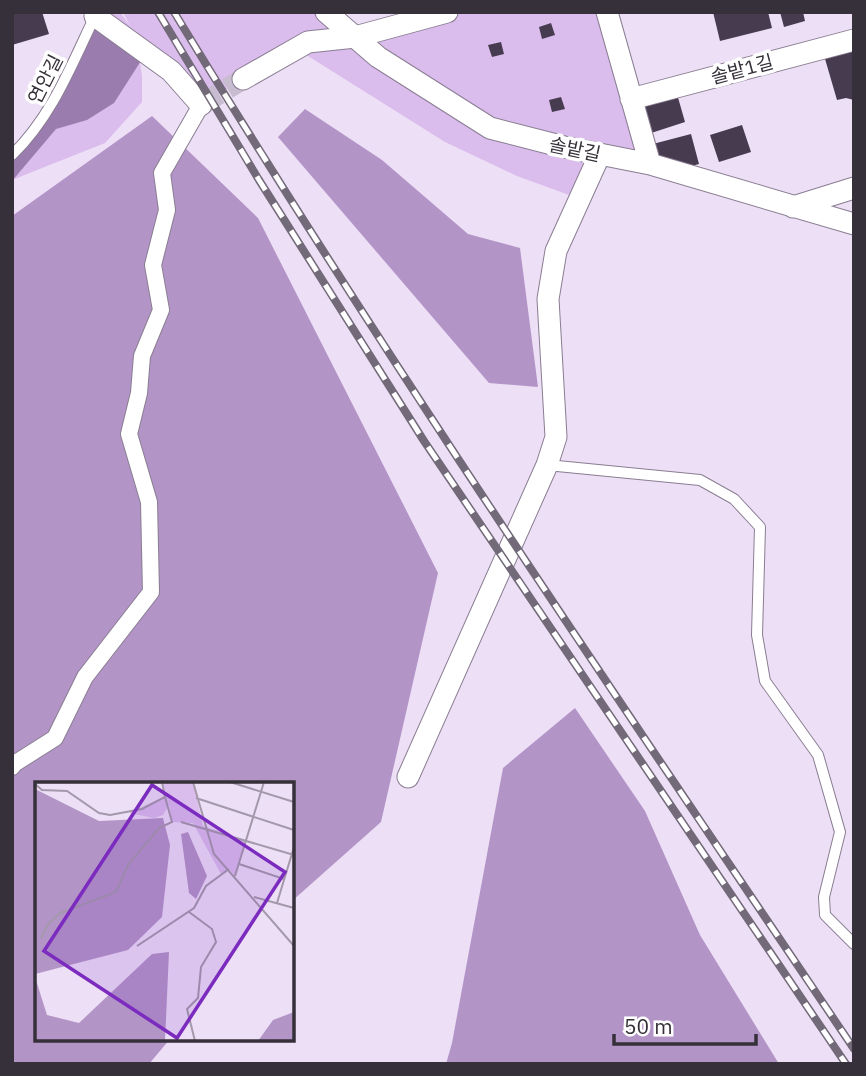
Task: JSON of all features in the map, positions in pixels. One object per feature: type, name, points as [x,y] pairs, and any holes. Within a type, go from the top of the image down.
[{"type":"street","name":"솔밭길","points":[[326,12],[378,57],[490,128],[650,164],[854,224]]},
{"type":"street","points":[[243,79],[308,42],[355,37],[447,12]]},
{"type":"street","points":[[607,12],[650,164]]},
{"type":"street","points":[[12,767],[55,738],[85,677],[151,592],[149,502],[130,434],[139,393],[142,356],[161,310],[153,265],[167,210],[162,173],[201,105],[171,71],[93,14]]},
{"type":"street","name":"솔밭1길","points":[[631,99],[854,40]]},
{"type":"street","points":[[408,777],[547,465],[556,437],[548,299],[556,251],[600,154]]},
{"type":"street","points":[[793,207],[854,188]]},
{"type":"lane","name":"연안길","points":[[12,155],[29,138],[50,109],[93,14]]},
{"type":"lane","points":[[547,465],[700,480],[734,499],[760,527],[757,635],[765,681],[818,755],[840,832],[824,897],[825,915],[854,944]]},
{"type":"shaded area","points":[[91,12],[120,12],[130,26],[123,12],[326,12],[355,37],[446,12],[607,12],[650,164],[600,155],[580,199],[517,176],[445,142],[300,51],[243,79],[201,105],[136,37],[142,76],[142,102],[105,143],[12,180]]},
{"type":"shaded area","points":[[95,16],[146,53],[114,103],[87,120],[56,129],[12,181],[12,155],[29,138]]},
{"type":"shaded area","points":[[305,109],[382,160],[468,234],[520,248],[538,387],[489,383],[278,137]]},
{"type":"shaded area","points":[[152,116],[258,218],[438,573],[381,822],[294,899],[294,782],[35,782],[35,1041],[168,1041],[149,1064],[12,1064],[12,216]]},
{"type":"shaded area","points":[[575,708],[645,811],[700,935],[779,1064],[446,1064],[503,768]]},
{"type":"building","points":[[12,12],[42,12],[49,34],[12,45]]},
{"type":"building","points":[[713,12],[768,12],[772,28],[720,41]]},
{"type":"building","points":[[780,12],[803,12],[805,21],[784,27]]},
{"type":"building","points":[[551,23],[555,35],[542,39],[539,27]]},
{"type":"building","points":[[501,42],[504,54],[492,57],[488,45]]},
{"type":"building","points":[[854,43],[854,100],[837,100],[823,52]]},
{"type":"building","points":[[677,94],[685,122],[645,135],[642,105]]},
{"type":"building","points":[[561,97],[565,109],[552,112],[549,100]]},
{"type":"building","points":[[742,125],[751,152],[719,162],[710,135]]},
{"type":"building","points":[[691,134],[699,164],[684,168],[653,160],[649,145]]},
{"type":"tunnel","points":[[201,105],[243,79]]},
{"type":"railway","points":[[158,12],[259,180],[424,441],[846,1064]]},
{"type":"railway","points":[[174,12],[255,144],[423,405],[854,1049]]}]
